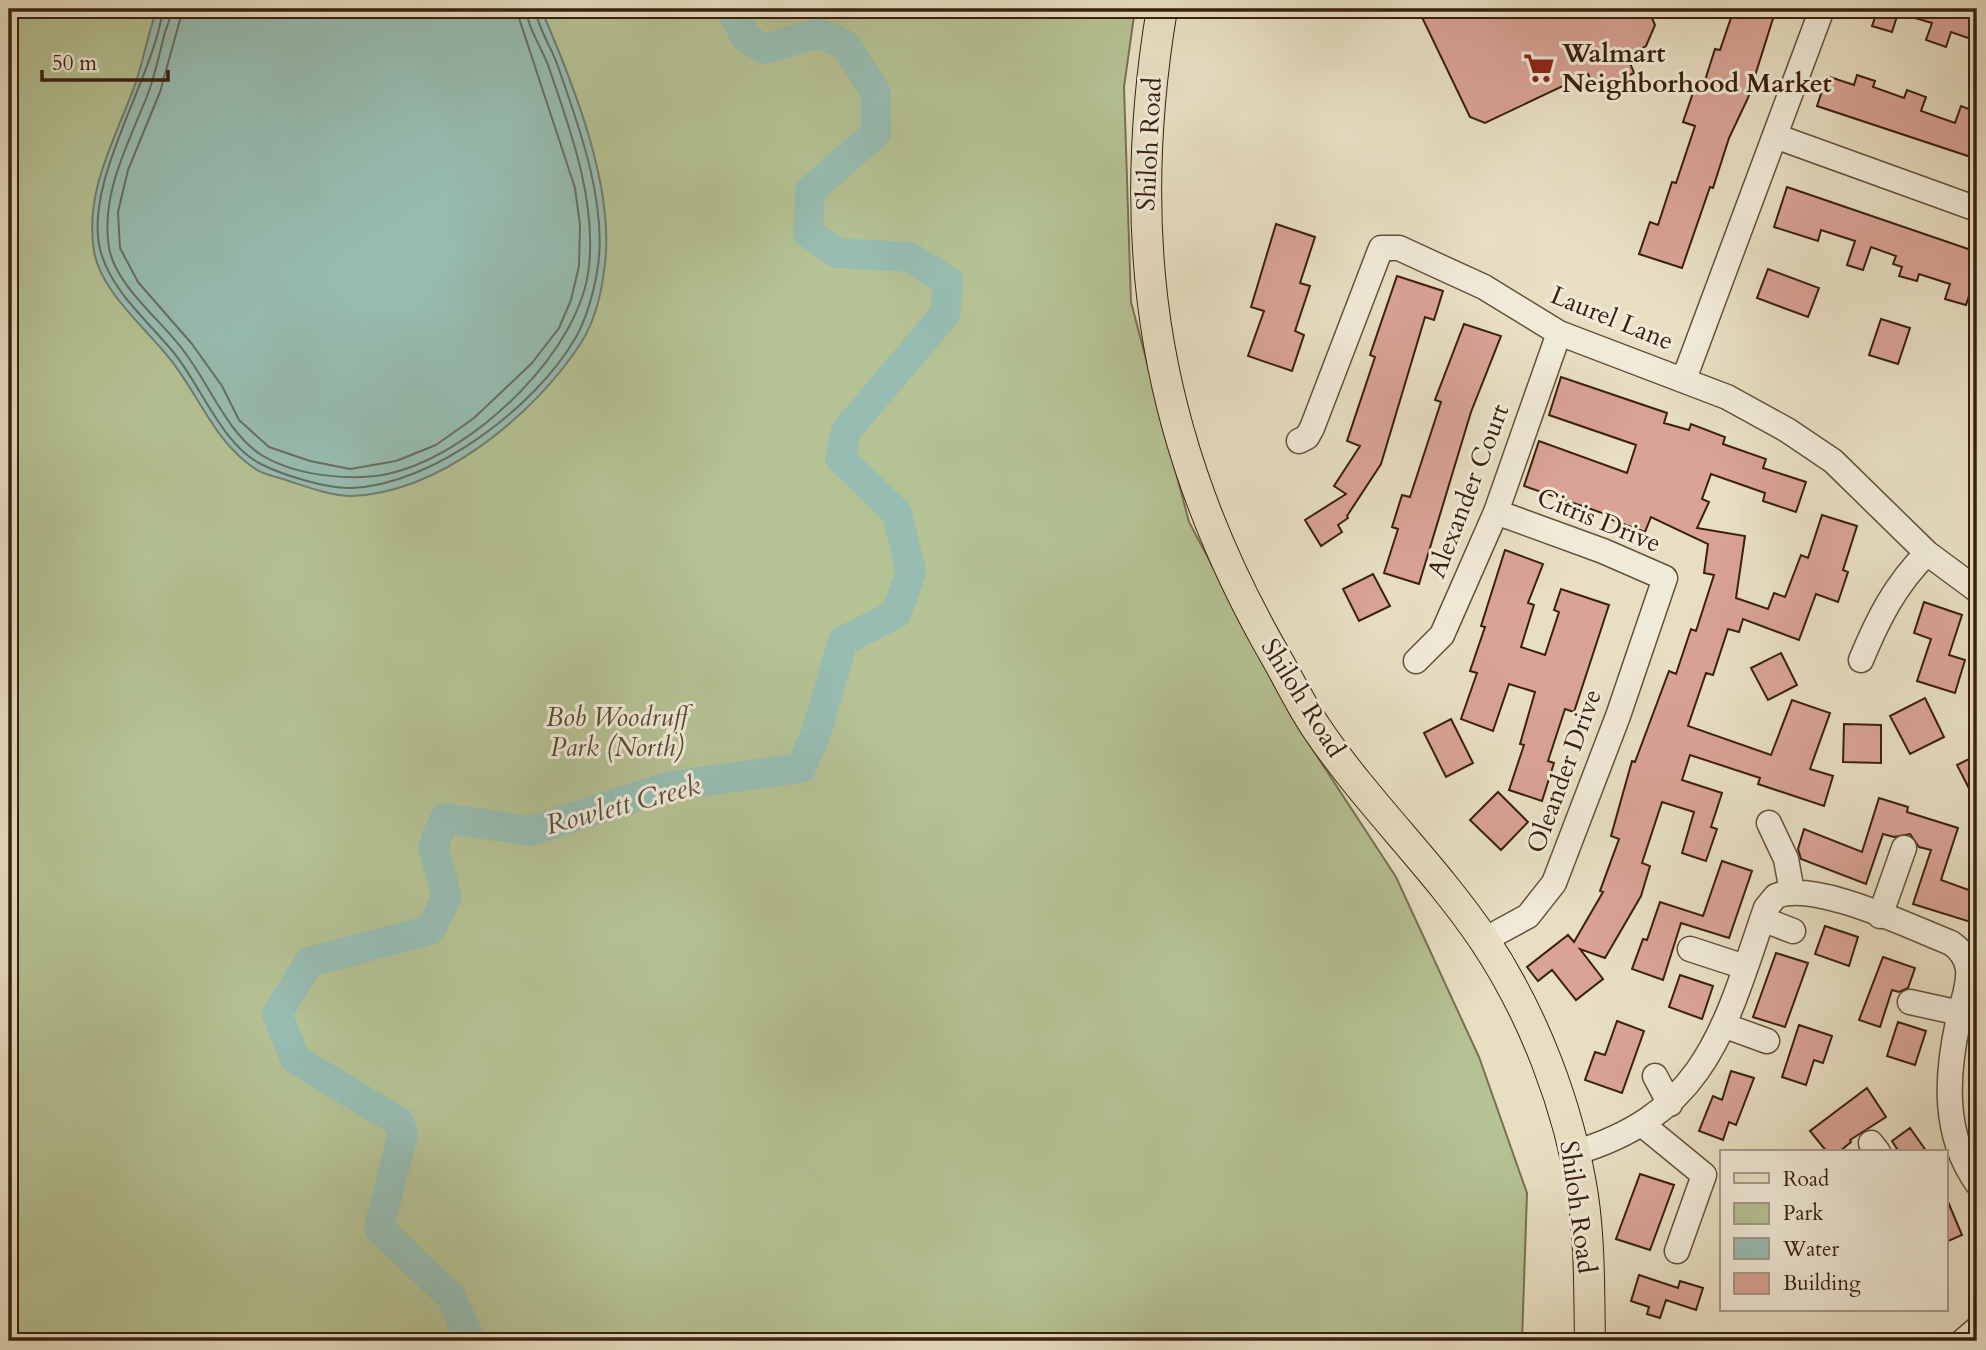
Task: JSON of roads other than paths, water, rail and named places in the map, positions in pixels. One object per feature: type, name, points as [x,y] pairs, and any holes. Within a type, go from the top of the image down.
[{"type":"main road","name":"Shiloh Road","points":[[1162,9],[1151,87],[1146,150],[1145,227],[1157,346],[1177,432],[1199,497],[1240,596],[1317,729],[1484,940],[1542,1051],[1561,1102],[1583,1196],[1589,1257],[1590,1341]]},
{"type":"street","points":[[1684,379],[1822,9]]},
{"type":"street","points":[[1775,136],[1977,209]]},
{"type":"street","name":"Laurel Lane","points":[[1299,441],[1307,437],[1312,428],[1381,248],[1399,248],[1484,286],[1559,333],[1727,397],[1787,430],[1833,461],[1927,553],[1977,590]]},
{"type":"street","name":"Alexander Court","points":[[1416,661],[1442,635],[1496,512],[1559,333]]},
{"type":"street","name":"Citris Drive","points":[[1496,512],[1603,551],[1665,578],[1661,593]]},
{"type":"street","points":[[1861,660],[1882,611],[1902,579],[1927,553]]},
{"type":"street","name":"Oleander Drive","points":[[1484,940],[1528,916],[1554,883],[1575,834],[1661,593]]},
{"type":"street","points":[[1769,823],[1786,859],[1792,892]]},
{"type":"street","points":[[1880,916],[1904,848]]},
{"type":"street","points":[[1574,1153],[1614,1140],[1643,1125],[1670,1104],[1699,1072],[1723,1025],[1770,901],[1776,896],[1792,892],[1813,893],[1951,943],[1972,959],[1968,970],[1967,1007],[1950,1088],[1954,1168],[1977,1183]]},
{"type":"street","points":[[1762,919],[1793,930]]},
{"type":"street","points":[[1690,949],[1745,967]]},
{"type":"street","points":[[1910,1002],[1967,1007]]},
{"type":"street","points":[[1723,1025],[1767,1041]]},
{"type":"street","points":[[1654,1076],[1670,1104]]},
{"type":"street","points":[[1643,1125],[1704,1175],[1677,1251]]},
{"type":"street","points":[[1963,1341],[1977,1329]]},
{"type":"water","points":[[157,9],[541,9],[578,103],[598,172],[606,240],[604,271],[601,290],[586,335],[538,397],[511,422],[482,445],[418,481],[385,492],[351,496],[320,491],[262,472],[228,445],[170,359],[114,295],[98,266],[94,251],[92,229],[98,185],[136,82]]},
{"type":"waterway","name":"Rowlett Creek","points":[[465,1341],[469,1337],[451,1297],[379,1228],[403,1134],[399,1122],[295,1059],[277,1014],[309,962],[430,930],[447,897],[433,847],[445,818],[530,831],[670,786],[801,768],[816,733],[843,641],[896,614],[911,572],[897,513],[840,458],[846,431],[945,314],[948,281],[909,257],[837,253],[808,233],[810,191],[876,133],[876,93],[846,45],[818,33],[765,49],[747,39],[731,9]]},
{"type":"place","name":"Walmart Neighborhood Market","points":[[1539,68]]},
{"type":"park label","name":"Bob Woodruff Park (North)","points":[[617,732]]}]
